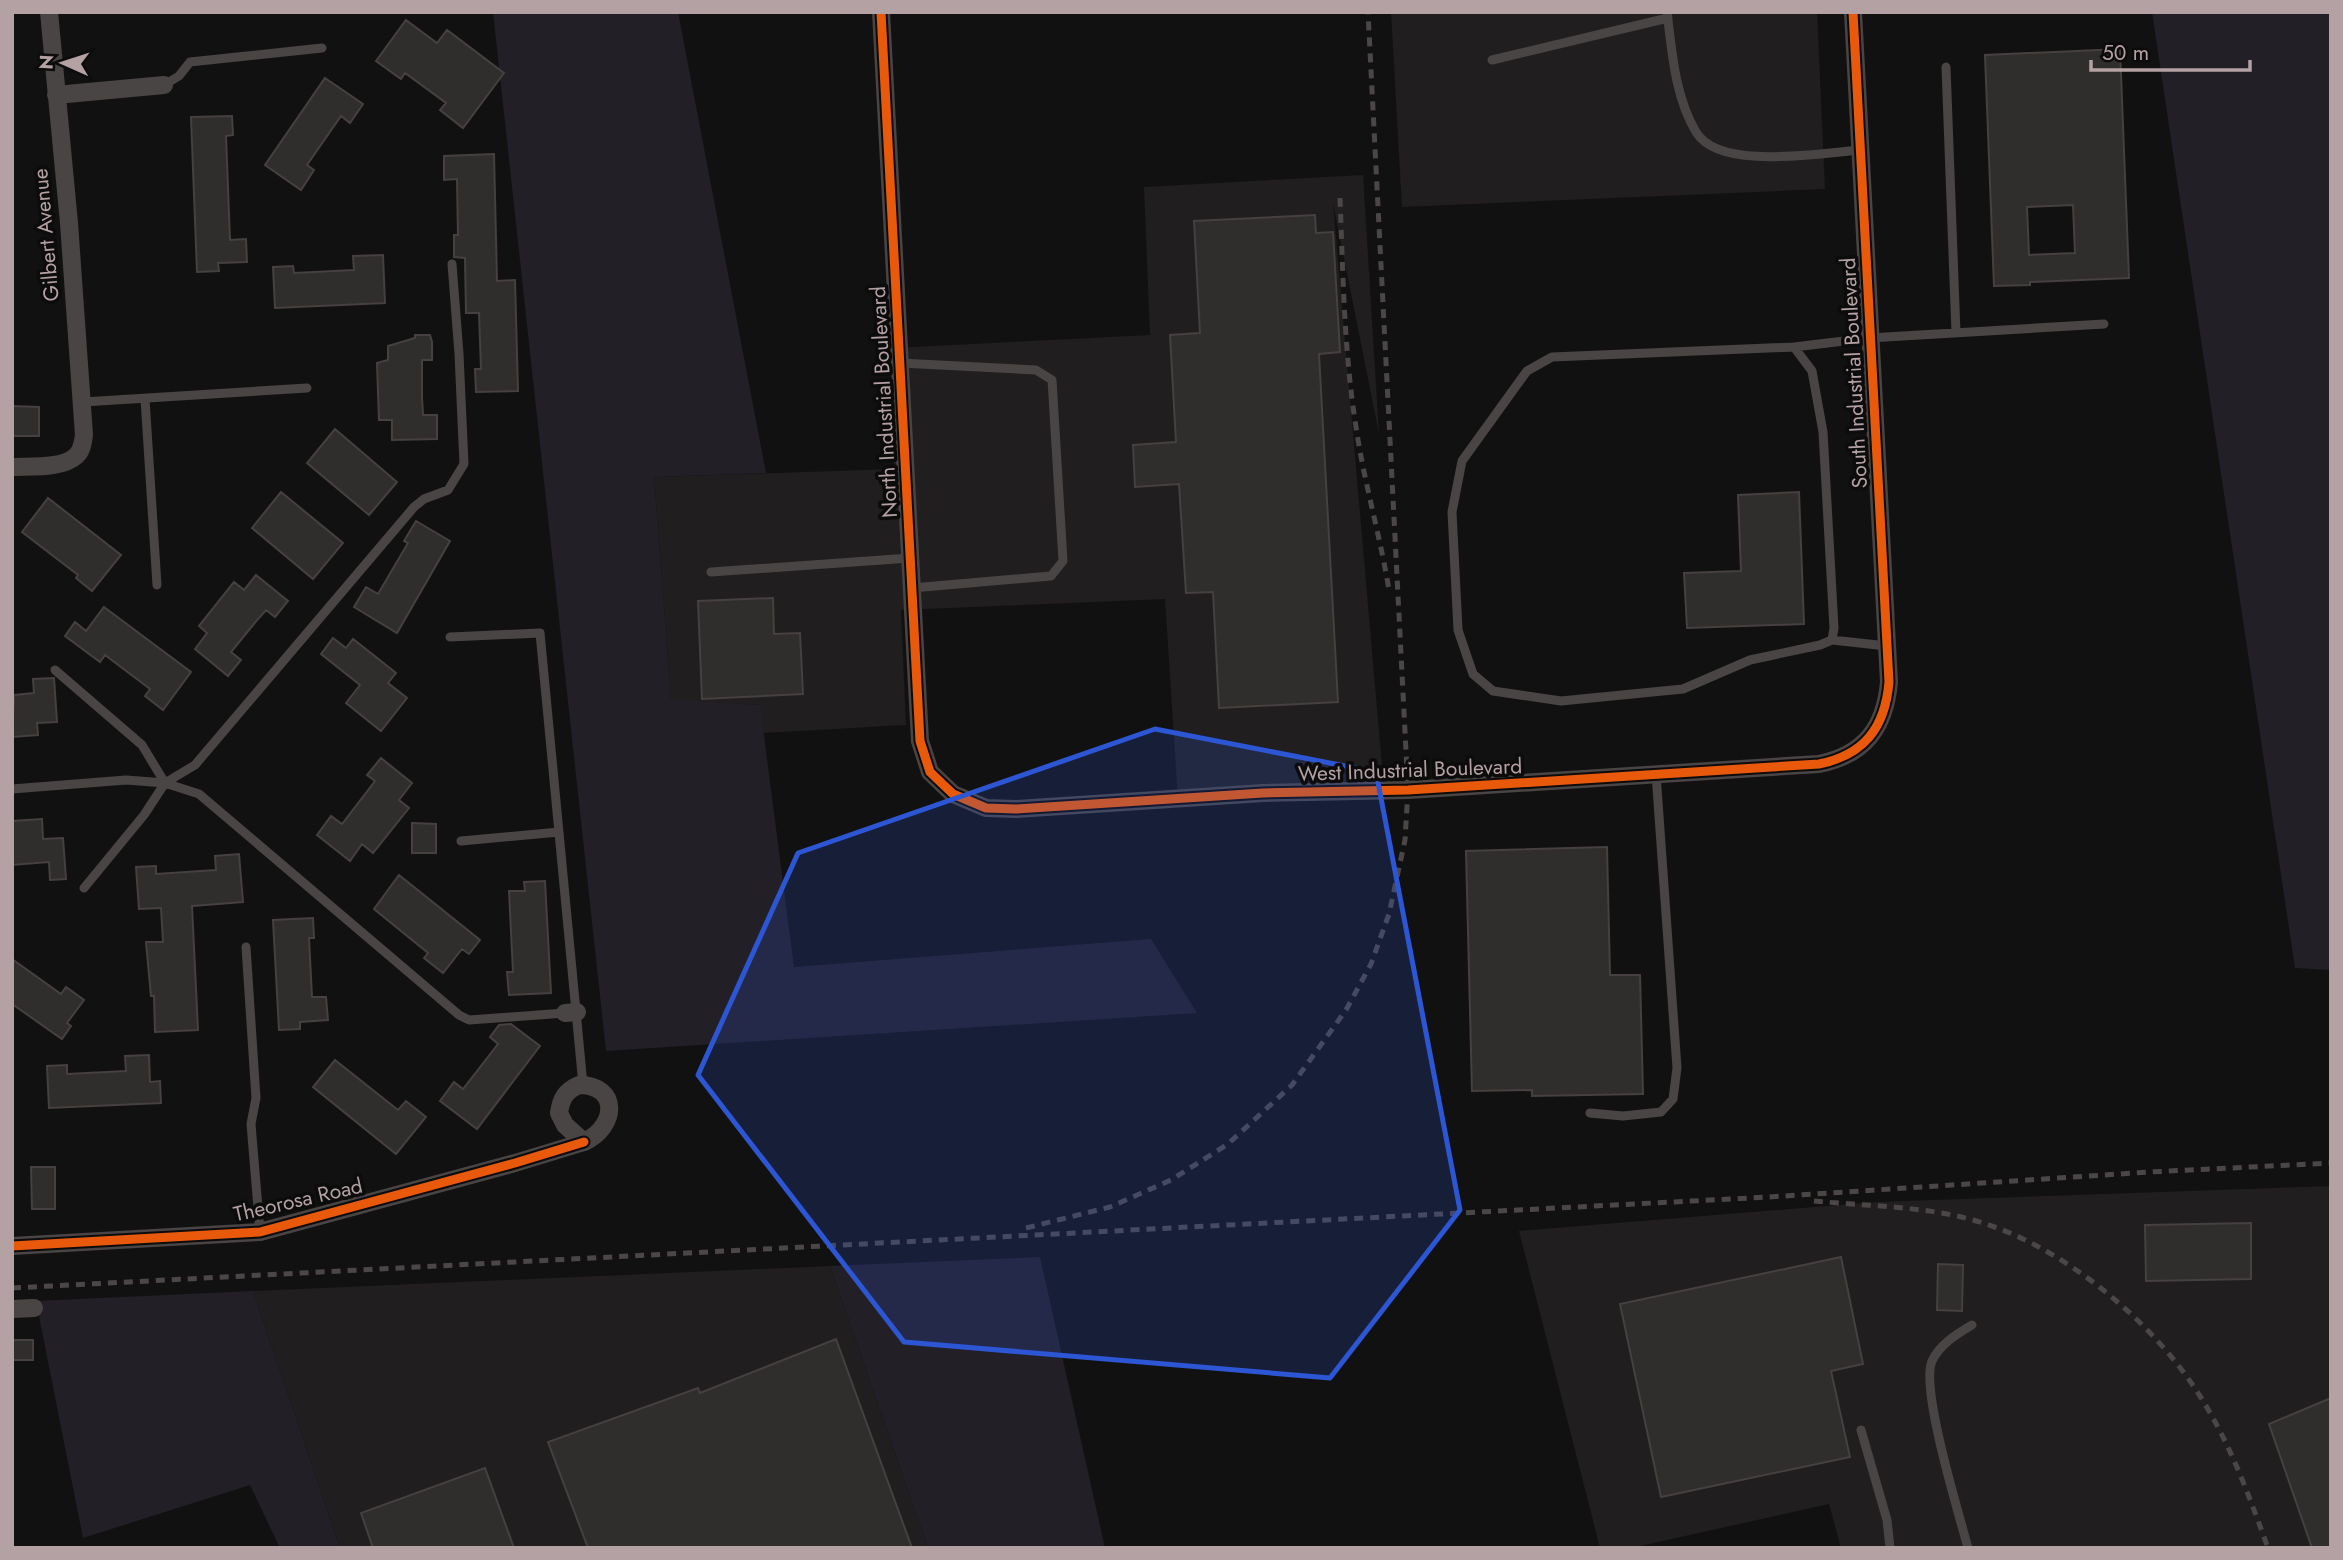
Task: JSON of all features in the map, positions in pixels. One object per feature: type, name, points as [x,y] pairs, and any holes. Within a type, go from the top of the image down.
[{"type":"street","name":"Gilbert Avenue","points":[[12,467],[56,464],[70,460],[79,452],[84,435],[49,12]]},
{"type":"street","name":"North Industrial Boulevard","points":[[881,12],[920,741],[930,772],[941,783]]},
{"type":"street","name":"South Industrial Boulevard","points":[[1853,12],[1889,682],[1887,705],[1876,729]]},
{"type":"street","points":[[56,94],[164,85]]},
{"type":"street","name":"West Industrial Boulevard","points":[[941,783],[954,794],[986,808],[1016,810],[1263,793],[1408,790],[1819,764],[1839,760],[1861,747],[1876,729]]},
{"type":"street","points":[[583,1085],[599,1090],[609,1106],[609,1117],[604,1128],[584,1142],[565,1125],[559,1113],[564,1096],[570,1089],[583,1085]]},
{"type":"street","name":"Theorosa Road","points":[[12,1246],[260,1231],[584,1142]]},
{"type":"street","points":[[12,1309],[34,1308]]},
{"type":"lane","points":[[1492,60],[1667,15],[1681,100],[1697,134],[1717,150],[1746,158],[1860,150]]},
{"type":"lane","points":[[164,85],[179,76],[190,62],[322,48]]},
{"type":"lane","points":[[1946,67],[1956,333]]},
{"type":"lane","points":[[84,887],[144,815],[165,783],[195,765],[414,507],[424,499],[448,490],[464,464],[452,264]]},
{"type":"lane","points":[[1887,646],[1832,640],[1750,660],[1683,689],[1561,701],[1493,691],[1473,674],[1458,630],[1452,512],[1462,461],[1527,371],[1552,357],[1794,346],[1869,338],[2104,324]]},
{"type":"lane","points":[[1794,346],[1812,371],[1823,432],[1832,640]]},
{"type":"lane","points":[[900,363],[1036,370],[1052,380],[1063,561],[1051,576],[912,589]]},
{"type":"lane","points":[[83,402],[307,388]]},
{"type":"lane","points":[[145,399],[157,585]]},
{"type":"lane","points":[[711,572],[910,558]]},
{"type":"lane","points":[[450,637],[540,634],[559,832],[571,1013],[583,1085]]},
{"type":"lane","points":[[55,670],[142,745],[165,783]]},
{"type":"lane","points":[[1590,1112],[1623,1116],[1661,1112],[1672,1099],[1676,1069],[1656,774]]},
{"type":"lane","points":[[12,789],[126,780],[165,783],[199,794],[459,1015],[469,1020],[571,1013]]},
{"type":"lane","points":[[461,841],[559,832]]},
{"type":"lane","points":[[246,947],[256,1098],[251,1124],[260,1231]]},
{"type":"lane","points":[[1968,1548],[1930,1394],[1931,1362],[1950,1338],[1972,1325]]},
{"type":"lane","points":[[1860,1430],[1887,1520],[1890,1548]]},
{"type":"highlighted area","points":[[1155,729],[1376,772],[1460,1210],[1330,1378],[904,1342],[698,1075],[798,853]]},
{"type":"shaded area","points":[[493,12],[678,12],[766,473],[654,477],[671,699],[760,705],[794,967],[1151,939],[1197,1013],[606,1051]]},
{"type":"shaded area","points":[[1391,12],[1817,12],[1825,189],[1402,207]]},
{"type":"shaded area","points":[[2152,12],[2331,12],[2331,970],[2295,968]]},
{"type":"shaded area","points":[[1363,175],[1379,434],[1333,203],[1384,789],[1178,800],[1165,599],[901,610],[906,725],[763,733],[759,705],[671,700],[654,477],[894,469],[892,348],[1150,335],[1144,187]]},
{"type":"shaded area","points":[[2331,1186],[2331,1548],[1841,1548],[1829,1504],[1631,1548],[1600,1548],[1519,1231],[1876,1202]]},
{"type":"shaded area","points":[[1040,1257],[1105,1548],[928,1548],[830,1266]]},
{"type":"shaded area","points":[[830,1266],[928,1548],[340,1548],[253,1291]]},
{"type":"shaded area","points":[[253,1291],[340,1548],[280,1548],[250,1485],[83,1538],[36,1301]]},
{"type":"building","points":[[406,20],[437,43],[447,30],[504,73],[463,128],[440,110],[446,103],[405,73],[401,79],[376,61]]},
{"type":"building","points":[[2120,49],[2129,278],[1994,286],[1985,55]],"holes":[[[2073,205],[2075,253],[2029,255],[2027,207]]]},
{"type":"building","points":[[325,78],[363,104],[350,123],[341,116],[307,165],[314,170],[301,190],[265,165]]},
{"type":"building","points":[[232,116],[233,135],[226,136],[230,240],[246,239],[247,262],[218,263],[219,271],[197,272],[191,117]]},
{"type":"building","points":[[494,154],[497,281],[515,280],[518,391],[476,392],[475,369],[481,369],[479,313],[466,313],[465,258],[454,257],[454,235],[458,235],[457,179],[444,180],[444,156]]},
{"type":"building","points":[[1315,215],[1316,233],[1333,232],[1340,352],[1319,354],[1338,702],[1219,708],[1213,592],[1186,593],[1179,484],[1135,487],[1133,445],[1176,442],[1170,335],[1200,333],[1194,221]]},
{"type":"building","points":[[383,255],[385,303],[275,308],[273,267],[293,266],[294,273],[354,270],[353,256]]},
{"type":"building","points":[[415,335],[430,335],[432,342],[432,360],[422,360],[422,397],[423,415],[437,415],[437,439],[392,440],[392,420],[379,420],[377,363],[388,360],[388,346],[415,338]]},
{"type":"building","points":[[12,406],[39,407],[39,436],[12,436]]},
{"type":"building","points":[[335,429],[397,482],[369,515],[307,463]]},
{"type":"building","points":[[281,492],[343,543],[313,579],[252,528]]},
{"type":"building","points":[[1799,492],[1804,624],[1687,628],[1684,573],[1741,571],[1738,495]]},
{"type":"building","points":[[48,498],[121,555],[92,591],[76,578],[78,575],[22,532]]},
{"type":"building","points":[[416,521],[450,541],[397,633],[354,607],[366,587],[378,594],[408,543],[404,541]]},
{"type":"building","points":[[256,575],[288,601],[275,617],[266,610],[231,652],[241,660],[228,676],[195,649],[207,633],[199,626],[234,582],[244,590]]},
{"type":"building","points":[[773,598],[774,634],[800,633],[803,694],[702,699],[698,601]]},
{"type":"building","points":[[104,607],[191,672],[163,710],[145,696],[150,689],[105,655],[100,662],[65,636],[75,622],[86,631]]},
{"type":"building","points":[[333,638],[346,648],[353,639],[396,673],[388,683],[407,698],[381,731],[346,703],[360,685],[321,654]]},
{"type":"building","points":[[54,678],[57,722],[37,723],[38,735],[12,737],[14,695],[34,693],[33,679]]},
{"type":"building","points":[[381,758],[412,783],[399,800],[409,808],[373,853],[362,844],[350,861],[317,835],[331,816],[342,824],[375,781],[367,775]]},
{"type":"building","points":[[42,819],[43,839],[63,838],[66,879],[50,880],[49,862],[12,865],[12,821]]},
{"type":"building","points":[[412,823],[436,824],[436,853],[412,853]]},
{"type":"building","points":[[1607,847],[1610,975],[1640,975],[1643,1094],[1532,1096],[1532,1090],[1472,1091],[1466,851]]},
{"type":"building","points":[[239,854],[243,902],[192,906],[198,1030],[155,1032],[154,996],[151,996],[146,942],[163,942],[161,908],[139,909],[136,867],[156,866],[156,874],[216,870],[215,856]]},
{"type":"building","points":[[399,875],[480,940],[469,954],[462,949],[443,973],[424,958],[428,953],[374,909]]},
{"type":"building","points":[[545,881],[551,993],[509,995],[507,972],[513,972],[509,891],[525,891],[524,882]]},
{"type":"building","points":[[313,918],[314,938],[309,938],[312,997],[326,997],[328,1020],[300,1022],[300,1029],[279,1030],[273,920]]},
{"type":"building","points":[[12,959],[61,994],[66,987],[84,1000],[67,1023],[71,1026],[62,1039],[12,1004]]},
{"type":"building","points":[[511,1024],[540,1046],[477,1129],[440,1101],[454,1082],[463,1089],[498,1044],[490,1037],[499,1025]]},
{"type":"building","points":[[149,1055],[150,1082],[160,1081],[161,1103],[49,1108],[47,1066],[67,1065],[67,1074],[126,1071],[125,1056]]},
{"type":"building","points":[[335,1060],[398,1110],[406,1101],[426,1117],[396,1154],[313,1087]]},
{"type":"building","points":[[31,1167],[55,1167],[55,1209],[32,1209]]},
{"type":"building","points":[[2251,1223],[2251,1279],[2146,1281],[2145,1225]]},
{"type":"building","points":[[1841,1257],[1863,1364],[1831,1371],[1850,1457],[1661,1497],[1620,1304]]},
{"type":"building","points":[[1938,1264],[1963,1265],[1962,1311],[1937,1310]]},
{"type":"building","points":[[836,1339],[912,1548],[588,1548],[548,1442],[698,1388],[700,1393]]},
{"type":"building","points":[[12,1340],[33,1340],[33,1360],[12,1360]]},
{"type":"building","points":[[2331,1398],[2331,1548],[2312,1548],[2269,1424]]},
{"type":"building","points":[[485,1468],[514,1548],[373,1548],[361,1513]]},
{"type":"railway","points":[[1026,1228],[1110,1207],[1171,1180],[1228,1144],[1292,1085],[1346,1010],[1371,964],[1389,914],[1405,840],[1408,790],[1368,12]]},
{"type":"railway","points":[[1340,198],[1352,399],[1359,448],[1389,590]]},
{"type":"railway","points":[[12,1288],[1769,1197],[2331,1163]]},
{"type":"railway","points":[[1814,1201],[1914,1209],[1973,1220],[2008,1232],[2042,1249],[2108,1294],[2166,1350],[2209,1411],[2234,1461],[2268,1548]]},
{"type":"cycle path","points":[[881,12],[920,741],[930,772],[953,794],[986,808],[1016,809],[1263,793],[1408,790],[1819,764],[1835,760],[1860,746],[1877,726],[1883,713],[1889,682],[1853,12]]},
{"type":"cycle path","points":[[12,1246],[260,1232],[584,1142]]}]
